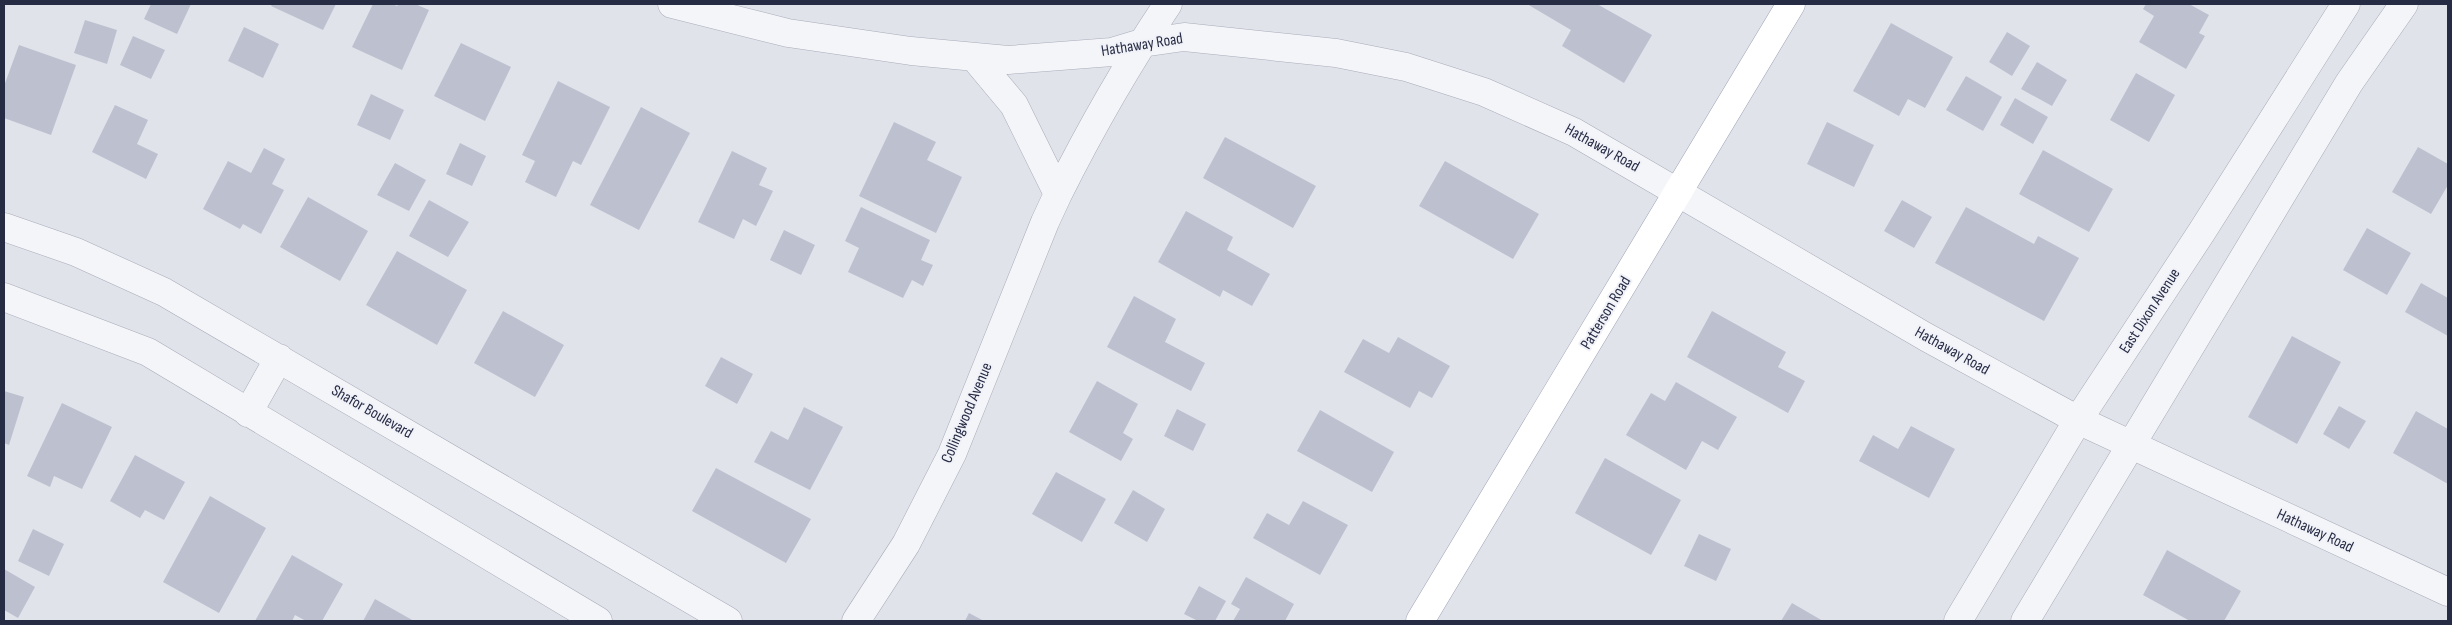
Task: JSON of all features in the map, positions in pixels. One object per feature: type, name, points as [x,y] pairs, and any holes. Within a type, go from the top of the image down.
[{"type":"main road","name":"Patterson Road","points":[[1420,621],[1791,4]]},
{"type":"street","name":"Hathaway Road","points":[[672,4],[788,33],[911,51],[1008,60],[1112,52],[1142,43],[1184,37],[1336,53],[1406,67],[1484,92],[1574,132],[1640,168],[1678,193],[1926,337],[2078,420],[2448,592]]},
{"type":"street","name":"Collingwood Avenue","points":[[856,621],[906,544],[952,454],[1058,194],[1086,140],[1142,43],[1168,4]]},
{"type":"street","name":"East Dixon Avenue","points":[[1958,621],[2078,420],[2201,233],[2346,4]]},
{"type":"street","points":[[2025,621],[2349,83],[2404,4]]},
{"type":"street","points":[[974,56],[1014,105],[1058,194]]},
{"type":"street","name":"Shafor Boulevard","points":[[4,227],[76,252],[164,292],[728,621]]},
{"type":"street","points":[[4,298],[148,352],[598,621]]},
{"type":"street","points":[[248,412],[279,358]]},
{"type":"building","points":[[151,4],[191,4],[177,34],[144,19]]},
{"type":"building","points":[[272,4],[336,4],[323,30],[271,6]]},
{"type":"building","points":[[373,4],[392,4],[397,6],[399,4],[415,4],[429,10],[402,70],[352,47]]},
{"type":"building","points":[[1527,4],[1597,4],[1652,35],[1624,83],[1562,46],[1571,30]]},
{"type":"building","points":[[2146,4],[2189,4],[2209,15],[2199,33],[2205,36],[2186,69],[2139,42],[2154,16],[2143,9]]},
{"type":"building","points":[[85,20],[117,30],[107,64],[74,53]]},
{"type":"building","points":[[1891,23],[1953,57],[1925,108],[1908,99],[1899,116],[1853,91]]},
{"type":"building","points":[[244,27],[279,44],[263,78],[228,61]]},
{"type":"building","points":[[2007,32],[2030,46],[2012,76],[1989,62]]},
{"type":"building","points":[[133,36],[165,50],[151,79],[120,65]]},
{"type":"building","points":[[461,43],[511,67],[485,121],[434,96]]},
{"type":"building","points":[[19,45],[76,65],[51,135],[4,118],[4,86]]},
{"type":"building","points":[[2037,62],[2067,80],[2052,106],[2021,89]]},
{"type":"building","points":[[2136,73],[2175,95],[2149,142],[2110,120]]},
{"type":"building","points":[[1966,76],[2002,97],[1983,131],[1946,110]]},
{"type":"building","points":[[558,81],[610,107],[581,165],[573,161],[556,197],[525,182],[535,161],[522,155]]},
{"type":"building","points":[[371,94],[404,110],[390,140],[357,125]]},
{"type":"building","points":[[2015,98],[2048,117],[2033,144],[2000,125]]},
{"type":"building","points":[[115,105],[148,120],[137,144],[158,154],[146,179],[92,152]]},
{"type":"building","points":[[641,107],[690,133],[639,230],[590,205]]},
{"type":"building","points":[[894,122],[936,142],[927,160],[962,177],[936,233],[859,196]]},
{"type":"building","points":[[1827,122],[1874,145],[1854,187],[1807,164]]},
{"type":"building","points":[[1225,137],[1316,186],[1293,228],[1203,178]]},
{"type":"building","points":[[460,143],[486,156],[472,186],[446,174]]},
{"type":"building","points":[[2418,147],[2448,164],[2448,185],[2431,214],[2392,192]]},
{"type":"building","points":[[264,148],[285,159],[272,184],[284,190],[261,234],[243,224],[240,229],[203,209],[228,161],[251,173]]},
{"type":"building","points":[[2043,150],[2113,189],[2089,232],[2019,194]]},
{"type":"building","points":[[732,151],[767,168],[759,185],[773,191],[756,226],[743,219],[734,239],[698,222]]},
{"type":"building","points":[[1445,161],[1539,214],[1513,259],[1419,206]]},
{"type":"building","points":[[395,163],[426,180],[409,211],[377,195]]},
{"type":"building","points":[[308,197],[368,231],[340,281],[280,247]]},
{"type":"building","points":[[429,200],[469,222],[448,257],[409,236]]},
{"type":"building","points":[[1902,200],[1932,217],[1914,248],[1884,231]]},
{"type":"building","points":[[861,207],[930,240],[921,260],[933,265],[923,286],[912,280],[903,298],[848,272],[859,248],[845,241]]},
{"type":"building","points":[[1966,207],[2034,244],[2038,236],[2079,258],[2044,321],[1935,263]]},
{"type":"building","points":[[1186,211],[1233,237],[1227,250],[1270,274],[1252,306],[1223,290],[1220,297],[1158,262]]},
{"type":"building","points":[[2367,228],[2411,253],[2387,295],[2343,270]]},
{"type":"building","points":[[784,230],[815,245],[801,275],[770,260]]},
{"type":"building","points":[[397,251],[467,290],[437,345],[366,305]]},
{"type":"building","points":[[2421,283],[2448,298],[2448,336],[2405,312]]},
{"type":"building","points":[[1134,296],[1176,319],[1165,342],[1205,363],[1191,391],[1107,347]]},
{"type":"building","points":[[503,311],[564,345],[535,397],[474,363]]},
{"type":"building","points":[[1712,311],[1786,352],[1778,367],[1805,381],[1788,413],[1687,357]]},
{"type":"building","points":[[2292,336],[2341,362],[2297,444],[2248,417]]},
{"type":"building","points":[[1398,337],[1450,366],[1432,398],[1419,391],[1410,408],[1344,372],[1363,339],[1389,353]]},
{"type":"building","points":[[721,357],[753,374],[737,404],[705,386]]},
{"type":"building","points":[[1097,381],[1138,404],[1123,433],[1133,439],[1121,461],[1069,432]]},
{"type":"building","points":[[1676,382],[1737,417],[1718,450],[1702,441],[1686,470],[1626,435],[1651,393],[1665,401]]},
{"type":"building","points":[[4,391],[24,397],[9,445],[4,443]]},
{"type":"building","points":[[62,403],[112,427],[82,489],[54,476],[50,487],[27,476]]},
{"type":"building","points":[[2339,406],[2366,421],[2349,449],[2323,434]]},
{"type":"building","points":[[804,407],[843,427],[810,490],[754,462],[771,431],[788,440]]},
{"type":"building","points":[[1177,409],[1206,424],[1193,451],[1164,436]]},
{"type":"building","points":[[1320,410],[1394,452],[1372,492],[1297,451]]},
{"type":"building","points":[[2416,411],[2448,429],[2448,484],[2393,453]]},
{"type":"building","points":[[1911,426],[1955,449],[1929,498],[1859,461],[1873,435],[1898,449]]},
{"type":"building","points":[[135,455],[185,482],[164,520],[145,510],[140,518],[110,501]]},
{"type":"building","points":[[1605,458],[1681,500],[1651,555],[1575,513]]},
{"type":"building","points":[[716,468],[811,519],[786,563],[692,511]]},
{"type":"building","points":[[1056,472],[1106,499],[1082,542],[1032,514]]},
{"type":"building","points":[[1133,490],[1165,509],[1147,542],[1114,523]]},
{"type":"building","points":[[210,496],[266,528],[219,613],[163,582]]},
{"type":"building","points":[[1303,501],[1348,525],[1320,575],[1253,538],[1267,513],[1289,525]]},
{"type":"building","points":[[33,529],[64,544],[49,576],[18,561]]},
{"type":"building","points":[[1699,534],[1731,549],[1716,581],[1684,566]]},
{"type":"building","points":[[2167,550],[2241,591],[2224,621],[2190,621],[2143,595]]},
{"type":"building","points":[[292,555],[343,584],[322,621],[306,621],[295,615],[292,621],[255,621]]},
{"type":"building","points":[[4,569],[35,587],[18,618],[4,610]]},
{"type":"building","points":[[1246,577],[1294,604],[1285,621],[1233,621],[1240,609],[1231,604]]},
{"type":"building","points":[[1199,586],[1226,601],[1215,621],[1198,621],[1184,614]]},
{"type":"building","points":[[375,599],[414,621],[363,621]]},
{"type":"building","points":[[1792,603],[1823,621],[1781,621]]},
{"type":"building","points":[[969,613],[984,621],[965,621]]}]
